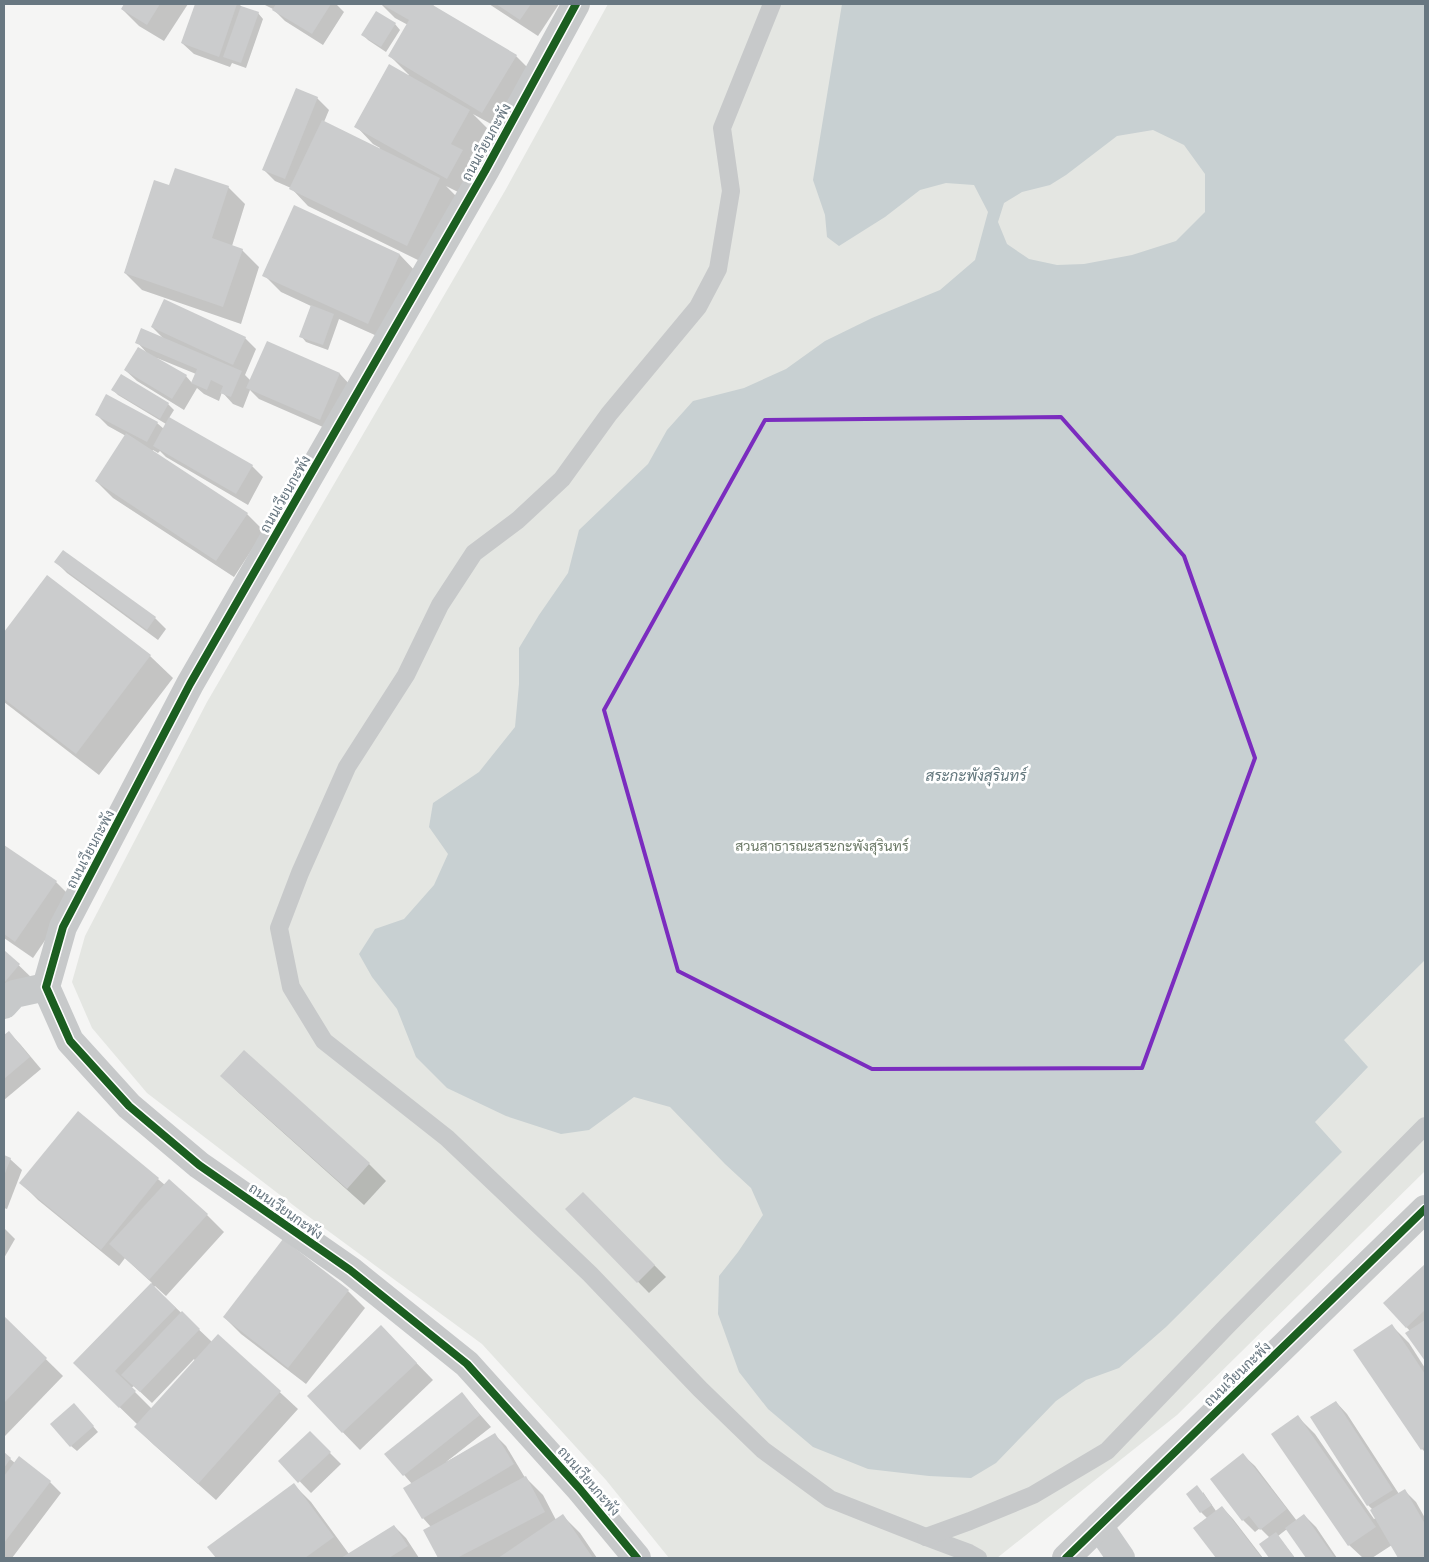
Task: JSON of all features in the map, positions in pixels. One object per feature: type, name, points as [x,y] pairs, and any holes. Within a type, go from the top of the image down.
[{"type":"street","name":"ถนนเวียนกะพัง","points":[[576,4],[485,171],[190,684],[63,927],[46,986],[70,1041],[129,1106],[199,1165],[350,1270],[467,1364],[579,1488],[637,1558]]},
{"type":"street","points":[[4,1005],[14,994],[46,986]]},
{"type":"street","name":"ถนนเวียนกะพัง","points":[[1066,1558],[1425,1208]]},
{"type":"street","points":[[1099,1526],[1121,1558]]},
{"type":"lane","points":[[772,4],[722,128],[731,191],[718,269],[698,307],[609,414],[562,479],[518,520],[474,553],[440,605],[406,675],[347,767],[300,873],[279,928],[291,987],[324,1040],[447,1138],[590,1274],[763,1450],[830,1499],[969,1552],[978,1558]]},
{"type":"lane","points":[[926,1537],[1033,1495],[1107,1450],[1425,1126]]},
{"type":"highlighted area","points":[[1061,417],[1184,556],[1255,758],[1142,1068],[872,1069],[678,971],[604,710],[765,420]]},
{"type":"green space","name":"สระกะพังสุรินทร์","points":[[608,4],[1425,4],[1425,1171],[1177,1415],[997,1558],[669,1558],[606,1480],[482,1344],[297,1208],[147,1093],[92,1028],[72,982],[85,936],[207,702],[506,189]]},
{"type":"water","name":"สระกะพังสุรินทร์","points":[[842,4],[1425,4],[1425,960],[1344,1040],[1368,1067],[1315,1122],[1342,1152],[1166,1327],[1119,1368],[1086,1380],[1056,1401],[996,1463],[971,1478],[929,1476],[868,1469],[813,1447],[768,1409],[739,1372],[718,1314],[719,1276],[763,1215],[751,1188],[670,1107],[634,1097],[589,1130],[561,1134],[506,1116],[447,1088],[416,1057],[397,1009],[372,977],[359,954],[375,929],[404,919],[434,885],[448,854],[429,827],[433,803],[479,772],[515,727],[519,684],[519,648],[568,573],[579,530],[648,464],[667,430],[693,401],[744,388],[786,369],[825,341],[872,318],[940,290],[975,260],[988,212],[974,185],[946,183],[920,190],[885,217],[839,246],[827,237],[825,215],[813,180]],"holes":[[[1153,130],[1184,145],[1205,174],[1205,212],[1176,241],[1132,255],[1084,264],[1057,265],[1029,259],[1007,244],[998,222],[1004,203],[1022,192],[1050,185],[1117,136]]]},
{"type":"building","points":[[124,4],[160,4],[147,25],[121,9]]},
{"type":"building","points":[[195,4],[237,4],[219,57],[181,43]]},
{"type":"building","points":[[276,4],[331,4],[312,34],[272,10]]},
{"type":"building","points":[[381,4],[431,4],[517,55],[482,113],[388,56],[409,20]]},
{"type":"building","points":[[496,4],[531,4],[520,20]]},
{"type":"building","points":[[241,6],[259,12],[241,63],[223,57]]},
{"type":"building","points":[[376,11],[396,23],[381,47],[361,35]]},
{"type":"building","points":[[389,64],[470,110],[451,144],[463,150],[447,179],[354,127]]},
{"type":"building","points":[[296,88],[318,97],[285,179],[262,170]]},
{"type":"building","points":[[322,120],[440,178],[407,246],[289,189]]},
{"type":"building","points":[[175,168],[229,186],[212,238],[243,249],[223,307],[124,273],[154,180],[169,185]]},
{"type":"building","points":[[294,205],[400,254],[368,324],[262,276]]},
{"type":"building","points":[[164,299],[246,337],[233,365],[151,327]]},
{"type":"building","points":[[311,305],[334,314],[323,345],[299,337]]},
{"type":"building","points":[[141,328],[242,371],[231,397],[220,393],[223,386],[211,380],[207,390],[191,383],[197,369],[135,343]]},
{"type":"building","points":[[267,341],[340,373],[320,420],[246,388]]},
{"type":"building","points":[[138,347],[187,375],[172,399],[124,370]]},
{"type":"building","points":[[121,374],[169,403],[160,419],[111,390]]},
{"type":"building","points":[[106,394],[158,422],[147,442],[95,415]]},
{"type":"building","points":[[169,417],[253,465],[236,494],[153,446]]},
{"type":"building","points":[[126,433],[248,513],[216,561],[95,481]]},
{"type":"building","points":[[63,550],[156,617],[147,630],[54,562]]},
{"type":"building","points":[[47,575],[151,655],[76,754],[4,699],[4,632]]},
{"type":"building","points":[[4,845],[57,881],[15,942],[4,934]]},
{"type":"building","points":[[4,950],[20,964],[4,983]]},
{"type":"building","points":[[9,1031],[30,1057],[4,1079],[4,1035]]},
{"type":"building","points":[[244,1050],[370,1163],[347,1189],[220,1076]]},
{"type":"building","points":[[78,1111],[159,1178],[101,1250],[19,1183]]},
{"type":"building","points":[[4,1155],[11,1158],[4,1176]]},
{"type":"building","points":[[169,1179],[208,1214],[149,1280],[109,1244]]},
{"type":"building","points":[[583,1192],[655,1265],[637,1283],[565,1209]]},
{"type":"building","points":[[283,1239],[349,1290],[288,1368],[223,1317]]},
{"type":"building","points":[[1425,1264],[1425,1310],[1406,1328],[1383,1303]]},
{"type":"building","points":[[151,1283],[176,1308],[115,1371],[136,1391],[119,1408],[73,1363]]},
{"type":"building","points":[[182,1311],[200,1329],[140,1392],[121,1375]]},
{"type":"building","points":[[4,1316],[47,1358],[4,1403]]},
{"type":"building","points":[[1425,1320],[1425,1361],[1405,1333]]},
{"type":"building","points":[[1392,1324],[1425,1374],[1425,1446],[1421,1450],[1353,1350]]},
{"type":"building","points":[[381,1325],[417,1363],[342,1433],[307,1396]]},
{"type":"building","points":[[218,1334],[281,1391],[198,1484],[134,1427]]},
{"type":"building","points":[[462,1392],[480,1415],[403,1476],[384,1454]]},
{"type":"building","points":[[1336,1401],[1393,1490],[1367,1506],[1310,1417]]},
{"type":"building","points":[[74,1403],[94,1426],[70,1447],[50,1424]]},
{"type":"building","points":[[1298,1415],[1376,1527],[1348,1546],[1271,1434]]},
{"type":"building","points":[[310,1431],[331,1452],[298,1483],[278,1461]]},
{"type":"building","points":[[495,1433],[514,1464],[422,1519],[403,1488]]},
{"type":"building","points":[[4,1452],[11,1458],[4,1468]]},
{"type":"building","points":[[1243,1453],[1287,1509],[1260,1530],[1249,1516],[1242,1521],[1210,1479]]},
{"type":"building","points":[[19,1456],[51,1481],[4,1543],[4,1476]]},
{"type":"building","points":[[526,1476],[545,1512],[457,1558],[438,1558],[423,1530]]},
{"type":"building","points":[[294,1483],[334,1537],[305,1558],[216,1558],[207,1547]]},
{"type":"building","points":[[1197,1485],[1212,1505],[1200,1513],[1186,1494]]},
{"type":"building","points":[[1405,1489],[1425,1524],[1425,1558],[1398,1558],[1370,1510]]},
{"type":"building","points":[[1222,1506],[1262,1558],[1216,1558],[1193,1528]]},
{"type":"building","points":[[563,1514],[593,1558],[498,1558]]},
{"type":"building","points":[[1304,1514],[1335,1558],[1306,1558],[1285,1528]]},
{"type":"building","points":[[394,1525],[408,1546],[389,1558],[341,1558]]},
{"type":"building","points":[[1276,1532],[1295,1558],[1269,1558],[1259,1544]]},
{"type":"cycle path","points":[[576,4],[485,171],[190,684],[63,927],[46,987],[70,1041],[129,1106],[199,1165],[350,1270],[467,1364],[579,1488],[637,1558]]},
{"type":"cycle path","points":[[1066,1558],[1425,1209]]},
{"type":"park label","name":"สวนสาธารณะสระกะพังสุรินทร์","points":[[822,846]]}]
